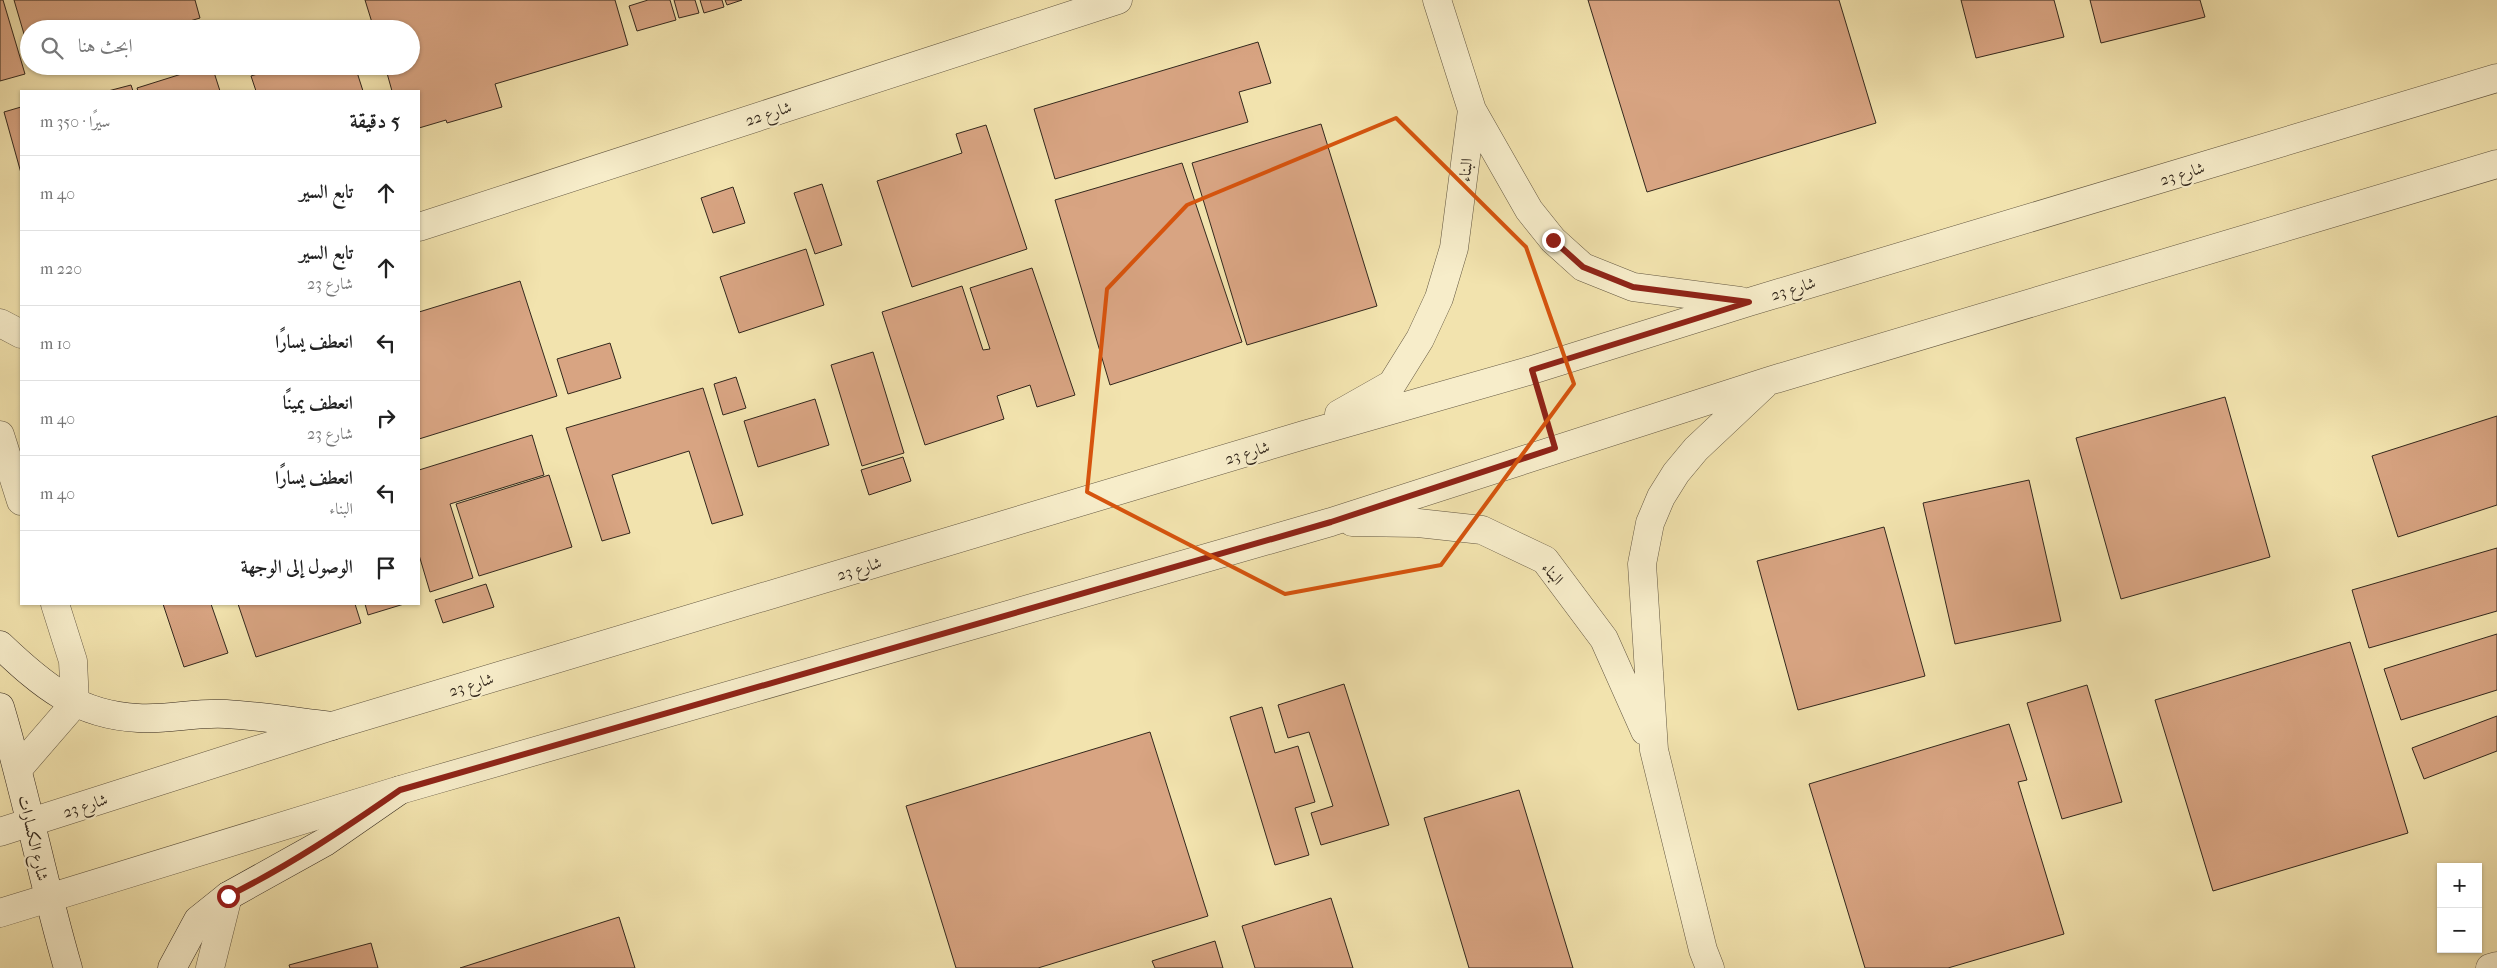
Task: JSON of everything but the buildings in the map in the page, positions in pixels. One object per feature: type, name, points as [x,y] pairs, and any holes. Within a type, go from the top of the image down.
[{"type":"street","name":"شارع 22","points":[[420,227],[1118,0]]},
{"type":"street","name":"البناء","points":[[1437,0],[1472,110],[1529,210],[1553,240],[1583,267],[1633,287],[1749,302]]},
{"type":"street","name":"شارع 23","points":[[0,832],[332,726],[1304,435],[1532,370],[1749,302],[2497,78]]},
{"type":"street","name":"البناء","points":[[1304,435],[1392,384],[1420,339],[1439,298],[1454,248],[1472,110]]},
{"type":"street","points":[[0,913],[400,790],[1331,522],[1769,380],[2497,164]]},
{"type":"street","points":[[0,323],[20,333]]},
{"type":"street","name":"البناء","points":[[1710,968],[1703,950],[1654,750],[1642,564],[1650,523],[1661,497],[1681,467],[1696,449],[1769,380]]},
{"type":"street","points":[[0,435],[20,498]]},
{"type":"street","name":"البناء","points":[[1331,522],[1418,523],[1482,530],[1545,560],[1604,639],[1654,750]]},
{"type":"street","points":[[18,769],[75,703],[73,661],[55,605]]},
{"type":"street","points":[[0,645],[28,671],[59,694],[95,712],[139,719],[224,714],[332,726]]},
{"type":"street","name":"شارع الكسارات","points":[[0,707],[32,822],[48,898],[68,968]]},
{"type":"street","points":[[172,968],[198,920],[228,896],[275,872],[325,842],[400,790]]},
{"type":"street","points":[[210,968],[228,896]]},
{"type":"street","points":[[2490,968],[2497,966]]},
{"type":"path","points":[[1532,370],[1555,448]]},
{"type":"highlighted area","points":[[1396,118],[1526,247],[1574,384],[1441,565],[1285,594],[1087,492],[1107,289],[1187,205]]},
{"type":"route","points":[[228,896],[275,872],[325,842],[400,790],[1331,522],[1555,448],[1532,370],[1749,302],[1633,287],[1583,267],[1553,240]]}]
